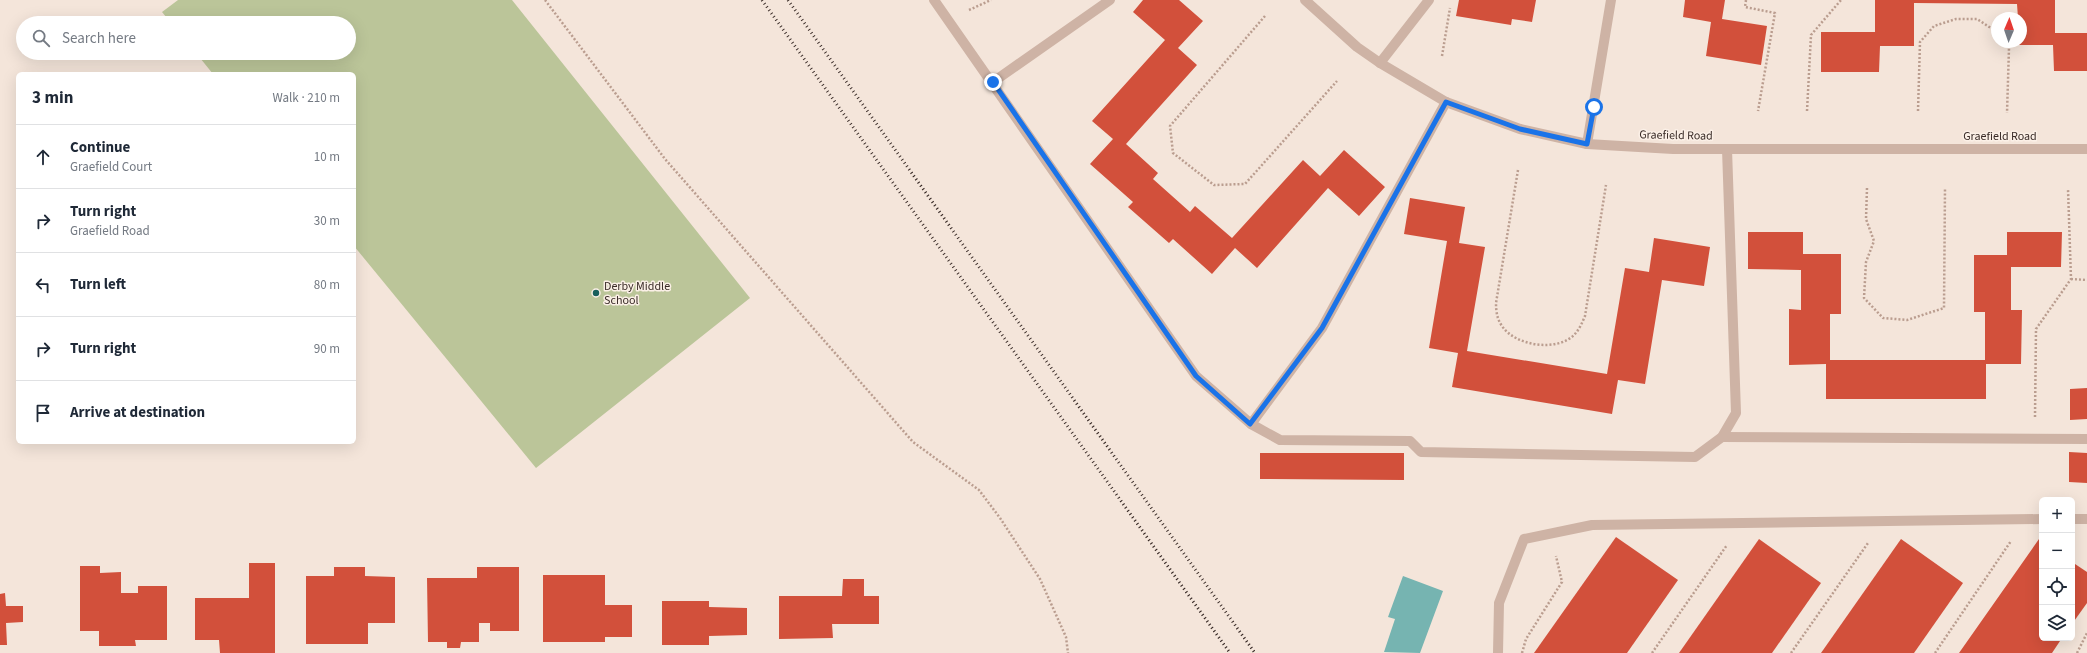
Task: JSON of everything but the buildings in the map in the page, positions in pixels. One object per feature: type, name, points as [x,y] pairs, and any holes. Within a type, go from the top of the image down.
[{"type":"street","points":[[934,0],[993,82],[1196,376],[1250,424],[1280,440],[1410,442],[1421,452],[1695,457],[1722,437],[1736,413],[1727,149]]},
{"type":"street","points":[[993,82],[1110,0]]},
{"type":"street","name":"Graefield Road","points":[[1305,0],[1357,47],[1380,63],[1446,102],[1520,129],[1587,144],[1673,149],[2087,149]]},
{"type":"street","points":[[1380,63],[1429,0]]},
{"type":"street","points":[[1587,144],[1611,0]]},
{"type":"street","points":[[1250,424],[1322,328],[1446,102]]},
{"type":"street","points":[[1722,437],[2087,439]]},
{"type":"street","points":[[1498,653],[1499,604],[1524,539],[1592,525],[2039,519]]},
{"type":"street","points":[[2075,519],[2087,519]]},
{"type":"path","points":[[545,0],[665,159],[913,442],[979,490],[1000,518],[1040,579],[1066,637],[1068,653]]},
{"type":"path","points":[[1746,0],[1744,7],[1775,13],[1758,111]]},
{"type":"path","points":[[1807,111],[1811,35],[1841,0]]},
{"type":"path","points":[[1442,56],[1451,7]]},
{"type":"path","points":[[1265,16],[1170,126],[1173,153],[1214,185],[1245,184],[1337,81]]},
{"type":"path","points":[[1918,111],[1920,42],[1934,26],[1956,20],[1977,19],[1991,28]]},
{"type":"path","points":[[2007,113],[2009,48]]},
{"type":"path","points":[[1518,170],[1496,303],[1497,315],[1502,326],[1509,333],[1535,344],[1559,343],[1573,336],[1580,327],[1585,316],[1606,185]]},
{"type":"path","points":[[1867,188],[1866,219],[1874,241],[1866,262],[1864,298],[1883,318],[1908,320],[1944,308],[1945,188]]},
{"type":"path","points":[[2035,439],[2036,329],[2070,280],[2068,189]]},
{"type":"path","points":[[2070,280],[2087,280]]},
{"type":"path","points":[[1935,653],[2026,520]]},
{"type":"path","points":[[1792,653],[1883,521]]},
{"type":"path","points":[[1652,653],[1743,524]]},
{"type":"path","points":[[1522,653],[1526,639],[1562,582],[1550,534]]},
{"type":"path","points":[[2077,653],[2087,633]]},
{"type":"green space","points":[[178,0],[512,0],[750,298],[536,468],[356,248],[356,72],[211,72],[202,60],[356,60],[356,16],[165,16],[162,12]]},
{"type":"water","points":[[1403,576],[1443,591],[1420,653],[1384,652],[1395,619],[1388,617]]},
{"type":"railway","points":[[762,0],[1230,653]]},
{"type":"railway","points":[[788,0],[1255,653]]},
{"type":"place","name":"Derby Middle School","points":[[596,293]]},
{"type":"route","points":[[993,82],[1196,376],[1250,424],[1322,328],[1446,102],[1520,129],[1587,144],[1594,107]]}]
